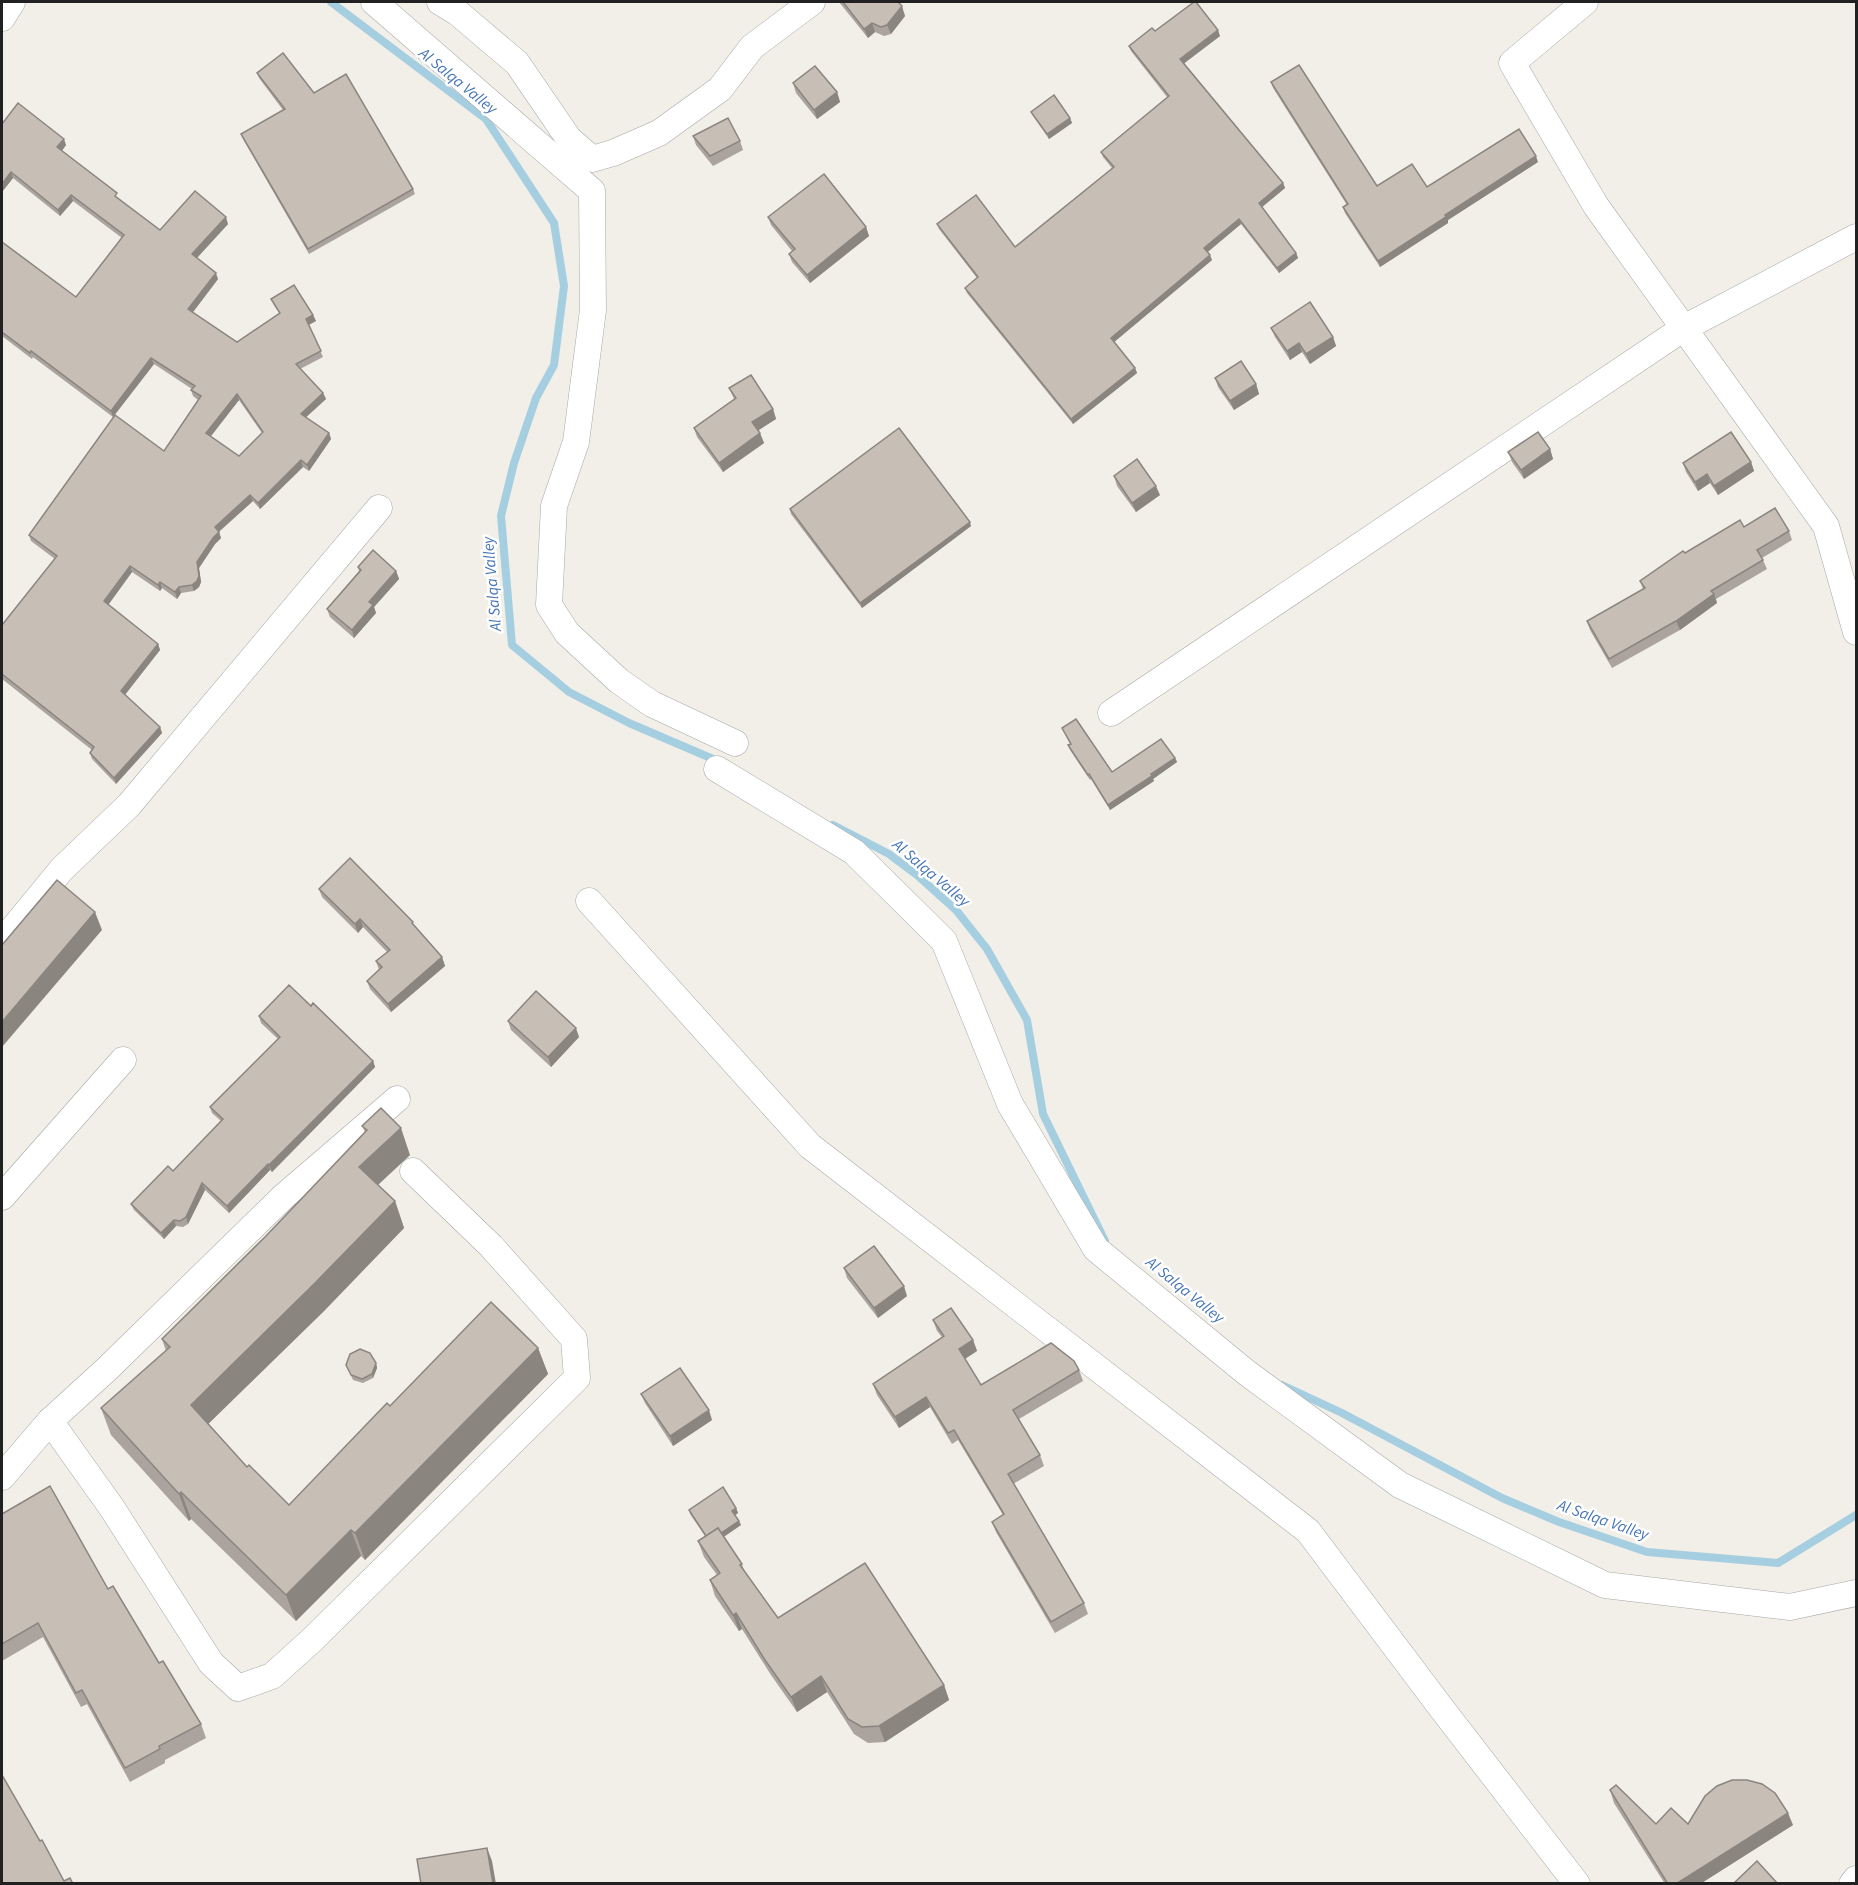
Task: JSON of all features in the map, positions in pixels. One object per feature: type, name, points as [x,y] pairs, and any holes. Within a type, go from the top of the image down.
[{"type":"street","points":[[2,18],[12,2]]},
{"type":"street","points":[[374,2],[592,191],[593,310],[576,442],[554,506],[549,605],[567,633],[619,681],[652,704],[735,743]]},
{"type":"street","points":[[440,2],[517,63],[569,139],[592,159],[613,153],[659,133],[720,89],[752,47],[813,2]]},
{"type":"street","points":[[1585,2],[1512,63],[1596,206],[1826,526],[1857,632]]},
{"type":"street","points":[[1111,713],[1684,328],[1857,237]]},
{"type":"street","points":[[2,942],[62,869],[129,805],[380,508]]},
{"type":"street","points":[[717,769],[854,852],[944,941],[1010,1104],[1096,1249],[1247,1373],[1400,1485],[1605,1585],[1790,1607],[1857,1593]]},
{"type":"street","points":[[589,901],[810,1146],[1308,1531],[1577,1884]]},
{"type":"street","points":[[2,1197],[123,1060]]},
{"type":"street","points":[[2,1477],[50,1421],[107,1369],[283,1197],[397,1099]]},
{"type":"street","points":[[50,1421],[112,1508],[211,1663],[238,1688],[272,1676],[312,1640],[577,1378],[574,1339],[491,1246],[413,1171]]},
{"type":"street","points":[[1852,1884],[1857,1880]]},
{"type":"building","points":[[843,2],[898,2],[902,6],[887,25],[881,27],[872,23],[864,29]]},
{"type":"building","points":[[1194,2],[1218,30],[1180,59],[1283,183],[1259,203],[1296,253],[1277,268],[1239,219],[1204,248],[1210,255],[1111,338],[1135,368],[1071,419],[965,288],[978,277],[937,224],[976,195],[1015,247],[1114,167],[1101,152],[1169,96],[1129,46],[1152,28],[1155,31]]},
{"type":"building","points":[[283,53],[314,93],[346,74],[413,189],[308,249],[241,134],[285,109],[257,73]]},
{"type":"building","points":[[1299,65],[1377,186],[1412,164],[1427,187],[1519,129],[1536,156],[1378,261],[1343,207],[1348,204],[1271,82]]},
{"type":"building","points":[[815,66],[837,92],[814,110],[793,83]]},
{"type":"building","points":[[1054,95],[1070,118],[1047,134],[1031,112]]},
{"type":"building","points":[[18,103],[64,139],[57,147],[117,193],[115,196],[160,230],[195,191],[226,217],[192,254],[216,273],[188,309],[237,342],[280,313],[271,299],[294,285],[313,315],[306,319],[321,351],[296,364],[323,393],[301,414],[329,433],[307,465],[301,460],[258,503],[250,495],[215,527],[219,532],[197,562],[199,576],[192,585],[179,587],[175,592],[160,582],[158,585],[130,566],[104,601],[158,644],[121,691],[160,727],[114,778],[90,753],[94,747],[2,674],[2,625],[57,556],[29,535],[115,415],[164,451],[201,396],[191,390],[195,386],[151,358],[111,411],[2,332],[2,242],[76,297],[124,235],[71,195],[58,210],[11,172],[2,184],[2,124]],"holes":[[[237,394],[263,432],[239,456],[206,433]]]},
{"type":"building","points":[[728,118],[740,141],[710,156],[693,136]]},
{"type":"building","points":[[824,174],[866,227],[807,275],[789,254],[795,249],[768,217]]},
{"type":"building","points":[[1310,302],[1333,337],[1306,354],[1299,343],[1287,351],[1271,328]]},
{"type":"building","points":[[1241,361],[1256,384],[1230,401],[1215,378]]},
{"type":"building","points":[[751,375],[773,409],[752,422],[760,433],[719,463],[694,428],[736,398],[729,388]]},
{"type":"building","points":[[899,428],[970,522],[860,603],[790,509]]},
{"type":"building","points":[[1538,432],[1550,449],[1521,470],[1508,452]]},
{"type":"building","points":[[1731,432],[1751,462],[1714,486],[1707,474],[1695,482],[1683,463]]},
{"type":"building","points":[[1137,459],[1156,486],[1132,503],[1114,476]]},
{"type":"building","points":[[1775,508],[1789,531],[1757,550],[1763,560],[1711,591],[1714,594],[1676,621],[1609,659],[1587,621],[1645,588],[1640,581],[1683,551],[1685,553],[1740,520],[1744,527]]},
{"type":"building","points":[[373,550],[396,571],[369,602],[373,605],[352,630],[327,609],[361,570],[358,567]]},
{"type":"building","points":[[1076,719],[1112,772],[1161,739],[1175,758],[1108,805],[1068,745],[1071,744],[1062,728]]},
{"type":"building","points":[[350,858],[413,922],[442,957],[388,1004],[367,981],[382,967],[376,961],[390,950],[360,919],[355,924],[319,889]]},
{"type":"building","points":[[57,880],[95,912],[2,1022],[2,945]]},
{"type":"building","points":[[289,985],[311,1006],[313,1003],[373,1061],[227,1206],[202,1183],[186,1217],[180,1221],[174,1220],[161,1233],[131,1204],[168,1166],[173,1171],[223,1119],[210,1107],[280,1037],[259,1016]]},
{"type":"building","points":[[536,991],[576,1028],[548,1057],[508,1021]]},
{"type":"building","points":[[381,1108],[401,1128],[359,1167],[395,1201],[191,1405],[247,1467],[249,1465],[289,1505],[387,1403],[390,1406],[491,1302],[538,1348],[355,1533],[351,1530],[286,1595],[181,1492],[179,1494],[101,1408],[170,1347],[162,1339],[265,1237],[367,1130],[362,1126]]},
{"type":"building","points":[[874,1246],[904,1286],[874,1308],[844,1268]]},
{"type":"building","points":[[951,1308],[973,1340],[959,1349],[981,1385],[1051,1343],[1074,1361],[1079,1370],[1013,1410],[1040,1455],[1008,1474],[1084,1603],[1051,1622],[992,1522],[1004,1514],[954,1430],[948,1433],[926,1397],[895,1417],[873,1384],[944,1336],[933,1320]]},
{"type":"building","points":[[360,1349],[370,1353],[376,1363],[372,1374],[362,1379],[351,1375],[346,1365],[350,1354]]},
{"type":"building","points":[[680,1368],[709,1410],[670,1436],[641,1394]]},
{"type":"building","points":[[50,1486],[108,1589],[113,1586],[159,1663],[163,1661],[201,1724],[159,1746],[160,1749],[125,1768],[82,1690],[76,1693],[38,1623],[2,1644],[2,1514]]},
{"type":"building","points":[[723,1487],[736,1508],[732,1511],[739,1521],[721,1533],[718,1528],[706,1536],[689,1510]]},
{"type":"building","points":[[718,1528],[742,1564],[740,1565],[778,1618],[865,1563],[944,1685],[879,1726],[862,1727],[848,1719],[821,1676],[791,1697],[736,1613],[733,1615],[710,1580],[720,1573],[698,1541]]},
{"type":"building","points":[[2,1775],[64,1881],[70,1878],[73,1884],[2,1884]]},
{"type":"building","points":[[1732,1780],[1747,1780],[1762,1784],[1775,1793],[1788,1813],[1676,1884],[1668,1884],[1610,1790],[1616,1785],[1656,1824],[1671,1808],[1688,1824],[1705,1796],[1717,1786]]},
{"type":"building","points":[[487,1848],[493,1884],[421,1884],[417,1859]]},
{"type":"building","points":[[1757,1861],[1778,1884],[1733,1884]]},
{"type":"waterway","name":"Al Salqa Valley","points":[[331,2],[486,119],[554,223],[564,286],[554,365],[536,398],[514,463],[501,516],[512,645],[569,692],[629,723],[720,762]]},
{"type":"waterway","name":"Al Salqa Valley","points":[[833,825],[889,854],[917,875],[956,910],[987,949],[1027,1020],[1043,1114],[1105,1241]]},
{"type":"waterway","name":"Al Salqa Valley","points":[[1282,1385],[1342,1413],[1502,1498],[1559,1522],[1647,1552],[1778,1563],[1856,1515]]}]
